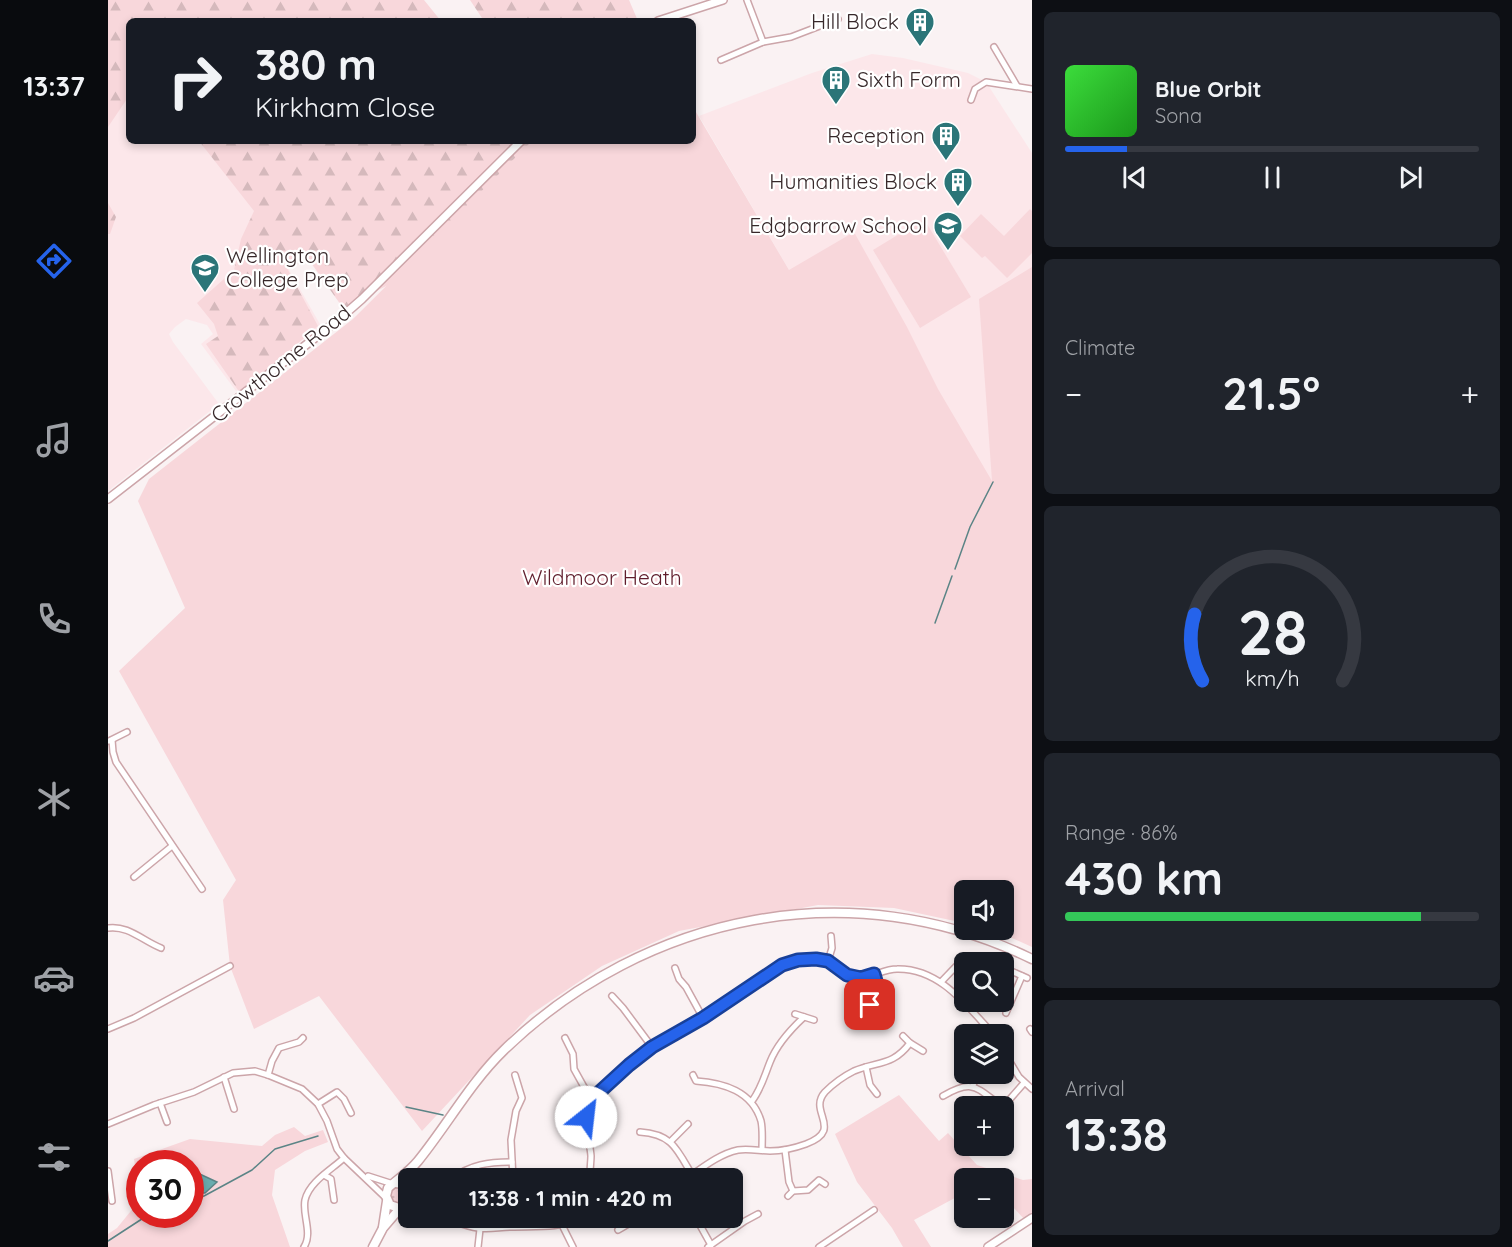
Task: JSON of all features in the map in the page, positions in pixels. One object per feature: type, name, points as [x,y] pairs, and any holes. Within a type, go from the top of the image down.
[{"type":"main road","points":[[383,1228],[387,1190],[417,1162],[481,1075],[503,1051],[548,1011],[586,984],[618,965],[655,948],[703,931],[747,921],[794,915],[871,915],[902,918],[953,929],[1032,959]]},
{"type":"main road","points":[[415,1168],[417,1162]]},
{"type":"main road","points":[[387,1200],[394,1207],[398,1206]]},
{"type":"main road","points":[[373,1247],[383,1228],[398,1213]]},
{"type":"street","points":[[667,18],[723,0]]},
{"type":"street","points":[[747,0],[763,42]]},
{"type":"street","points":[[721,60],[763,42],[791,37],[838,19]]},
{"type":"street","points":[[993,46],[1017,87]]},
{"type":"street","points":[[971,100],[975,89],[986,82],[1032,89]]},
{"type":"street","name":"Crowthorne Road","points":[[108,499],[250,391],[344,315],[518,144]]},
{"type":"street","points":[[127,732],[110,741],[116,762],[202,889]]},
{"type":"street","points":[[112,752],[108,759],[116,762]]},
{"type":"street","points":[[134,877],[172,846]]},
{"type":"street","points":[[108,928],[128,930],[160,948]]},
{"type":"street","points":[[828,961],[832,948],[831,936]]},
{"type":"street","points":[[590,1168],[586,1117],[588,1107],[594,1097],[652,1047],[703,1018],[782,965],[798,960],[816,959],[828,961],[847,975],[861,978],[887,969],[908,969],[926,973],[941,982],[973,1010],[985,1024]]},
{"type":"street","points":[[108,1029],[127,1022],[230,966]]},
{"type":"street","points":[[675,968],[679,979],[703,1018]]},
{"type":"street","points":[[941,982],[954,968]]},
{"type":"street","points":[[1014,972],[1024,977],[1014,997]]},
{"type":"street","points":[[870,1005],[878,988],[874,974]]},
{"type":"street","points":[[612,996],[629,1014],[652,1047]]},
{"type":"street","points":[[795,1014],[814,1020]]},
{"type":"street","points":[[752,1101],[761,1089],[770,1060],[785,1035],[804,1017]]},
{"type":"street","points":[[903,1035],[923,1052]]},
{"type":"street","points":[[268,1075],[279,1048],[299,1042],[303,1038]]},
{"type":"street","points":[[565,1038],[573,1054],[574,1069],[584,1087],[594,1097]]},
{"type":"street","points":[[702,1168],[739,1150],[784,1150],[821,1137],[825,1129],[819,1108],[822,1095],[853,1072],[891,1060],[902,1054],[910,1043]]},
{"type":"street","points":[[866,1067],[870,1085],[877,1094]]},
{"type":"street","points":[[1014,1068],[1024,1083],[1032,1089]]},
{"type":"street","points":[[108,1124],[194,1092],[232,1073],[255,1071],[302,1089],[318,1104],[337,1149],[353,1169],[363,1175],[394,1184]]},
{"type":"street","points":[[513,1168],[511,1140],[513,1124],[522,1098],[515,1075]]},
{"type":"street","points":[[693,1076],[696,1081],[719,1083],[752,1101],[761,1123],[762,1150]]},
{"type":"street","points":[[224,1077],[234,1109]]},
{"type":"street","points":[[1013,1096],[1024,1083]]},
{"type":"street","points":[[943,1096],[960,1086],[973,1086],[987,1096]]},
{"type":"street","points":[[318,1104],[337,1092],[347,1103],[351,1113]]},
{"type":"street","points":[[160,1103],[167,1122]]},
{"type":"street","points":[[670,1142],[688,1124]]},
{"type":"street","points":[[640,1132],[654,1133],[664,1137],[675,1146],[685,1168]]},
{"type":"street","points":[[784,1150],[789,1182],[793,1191]]},
{"type":"street","points":[[304,1247],[307,1243],[305,1201],[310,1188],[344,1158]]},
{"type":"street","points":[[469,1168],[482,1164],[513,1162]]},
{"type":"street","points":[[108,1172],[112,1201]]},
{"type":"street","points":[[324,1175],[331,1179],[333,1200]]},
{"type":"street","points":[[363,1175],[387,1200]]},
{"type":"street","points":[[788,1197],[793,1191],[808,1190],[819,1180],[825,1184]]},
{"type":"street","points":[[819,1247],[874,1210]]},
{"type":"street","points":[[701,1228],[709,1246],[758,1214]]},
{"type":"street","points":[[988,1247],[1032,1218]]},
{"type":"street","points":[[477,1228],[495,1228]]},
{"type":"street","points":[[564,1228],[573,1247]]},
{"type":"street","points":[[478,1247],[480,1229]]},
{"type":"shaded area","name":"Edgbarrow School","points":[[872,54],[903,58],[968,73],[986,82],[1032,153],[1032,459],[992,481],[789,270],[699,116],[812,73]]},
{"type":"shaded area","name":"Wellington College Prep","points":[[126,92],[126,144],[217,144],[273,188],[305,261],[289,270],[321,326],[236,391],[201,344],[213,334],[207,325],[186,319],[175,327],[169,334],[173,342],[219,404],[108,491],[108,114]]},
{"type":"green space","points":[[108,0],[424,0],[439,18],[126,18],[126,100],[108,127]]},
{"type":"green space","points":[[470,0],[629,0],[637,18],[482,18]]},
{"type":"green space","name":"Wildmoor Heath","points":[[696,112],[789,270],[854,232],[907,327],[938,389],[992,481],[979,299],[1032,267],[1032,947],[1014,939],[1014,880],[954,880],[954,921],[894,908],[818,905],[679,931],[602,966],[530,1015],[422,1131],[319,996],[254,1029],[230,966],[223,900],[236,880],[119,671],[185,608],[138,501],[149,479],[353,319],[529,144],[696,144]]},
{"type":"green space","points":[[201,144],[531,144],[402,278],[343,308],[309,260],[287,268],[318,326],[240,393],[206,344],[218,336],[214,324],[197,303],[234,270],[241,239],[254,211]]},
{"type":"green space","points":[[108,203],[116,217],[110,234],[108,234]]},
{"type":"green space","points":[[1030,209],[1032,211],[1032,253],[1007,278],[960,236],[981,214],[1004,236]]},
{"type":"green space","points":[[924,219],[971,297],[920,328],[873,250]]},
{"type":"green space","points":[[899,1095],[939,1141],[948,1133],[954,1140],[954,1156],[969,1156],[977,1165],[986,1168],[954,1168],[954,1198],[914,1220],[931,1247],[903,1247],[892,1228],[857,1182],[835,1134]]},
{"type":"green space","points":[[294,1127],[305,1136],[323,1130],[328,1142],[305,1151],[275,1170],[272,1195],[290,1247],[108,1247],[108,1234],[117,1228],[126,1217],[126,1228],[204,1228],[204,1150],[159,1150],[190,1139],[262,1146],[275,1135]]},
{"type":"green space","points":[[1014,1177],[1023,1180],[1032,1179],[1032,1213],[1024,1219],[1014,1208]]},
{"type":"green space","points":[[398,1187],[398,1203],[391,1198],[391,1192]]},
{"type":"water","points":[[204,1176],[217,1182],[204,1193]]},
{"type":"waterway","points":[[955,569],[970,527],[993,482]]},
{"type":"waterway","points":[[935,623],[952,576]]},
{"type":"waterway","points":[[406,1107],[443,1115]]},
{"type":"waterway","points":[[204,1196],[252,1170],[275,1149],[318,1136]]},
{"type":"waterway","points":[[108,1241],[128,1228]]},
{"type":"place","name":"Hill Block","points":[[920,48]]},
{"type":"place","name":"Sixth Form","points":[[836,106]]},
{"type":"place","name":"Reception","points":[[946,162]]},
{"type":"place","name":"Humanities Block","points":[[958,208]]},
{"type":"place","name":"Edgbarrow School","points":[[948,252]]},
{"type":"place","name":"Wellington College Prep","points":[[205,294]]},
{"type":"route","points":[[586,1117],[588,1107],[594,1097],[652,1047],[694,1024],[782,965],[798,960],[816,959],[828,961],[847,975],[861,978],[874,974],[878,988],[870,1005]]}]
